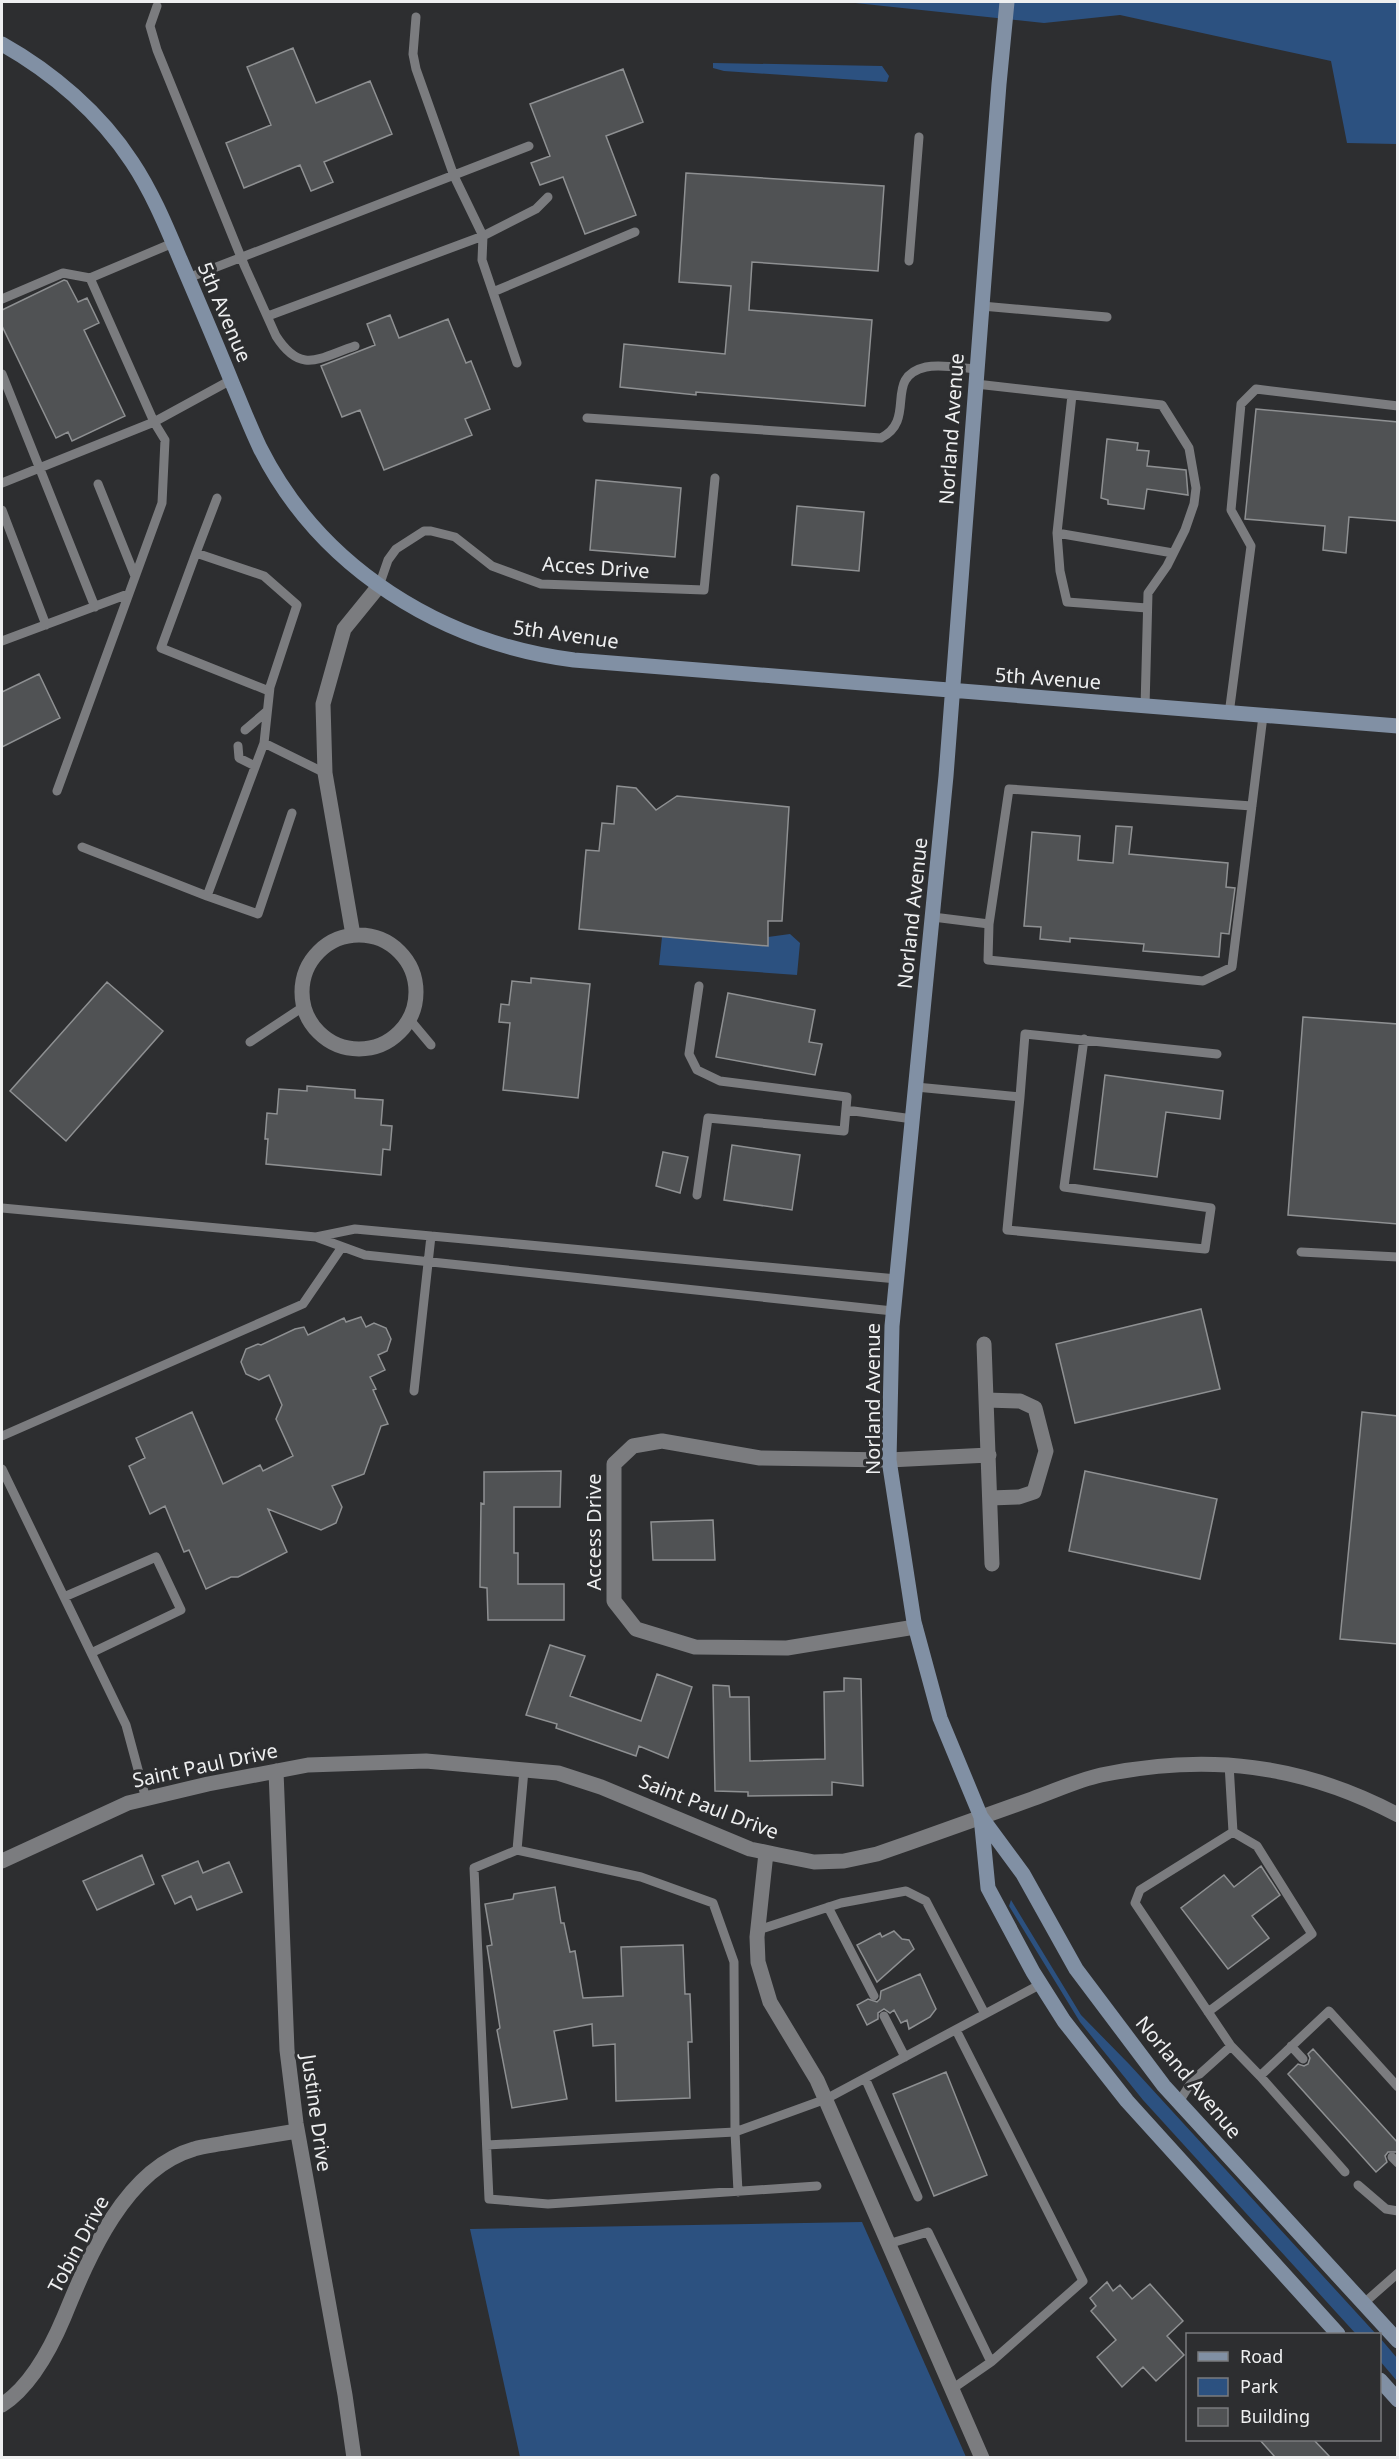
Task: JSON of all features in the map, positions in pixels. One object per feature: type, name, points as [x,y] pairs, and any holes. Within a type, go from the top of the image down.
[{"type":"main road","name":"Norland Avenue","points":[[1007,2],[946,776],[893,1311],[889,1460],[915,1627],[940,1719],[981,1817],[1023,1874],[1076,1969],[1139,2054],[1179,2102],[1398,2341]]},
{"type":"main road","name":"5th Avenue","points":[[2,44],[60,84],[112,135],[132,161],[156,201],[260,447],[296,505],[332,545],[379,586],[419,611],[492,643],[546,656],[952,692],[1398,726]]},
{"type":"main road","name":"Norland Avenue","points":[[981,1817],[988,1888],[1064,2021],[1127,2101],[1337,2333]]},
{"type":"main road","points":[[1381,2381],[1398,2400]]},
{"type":"street","points":[[353,935],[325,773],[322,704],[344,628],[379,586]]},
{"type":"street","points":[[353,935],[371,936],[388,942],[402,953],[417,985],[416,1003],[410,1020],[399,1034],[383,1044],[366,1049],[347,1048],[330,1041],[316,1029],[303,1007],[304,978],[310,962],[322,948],[337,939],[353,935]]},
{"type":"street","points":[[984,1344],[992,1564]]},
{"type":"street","points":[[986,1400],[1020,1401],[1035,1408],[1046,1451],[1034,1492],[1019,1497],[990,1498]]},
{"type":"street","name":"Access Drive","points":[[915,1627],[787,1648],[695,1647],[636,1629],[614,1601],[614,1464],[633,1446],[662,1442],[760,1458],[889,1460],[988,1455]]},
{"type":"street","name":"Saint Paul Drive","points":[[2,1861],[128,1803],[208,1784],[308,1765],[426,1761],[558,1773],[601,1787],[750,1849],[814,1862],[844,1861],[877,1854],[1099,1776],[1157,1766],[1229,1764],[1284,1771],[1349,1792],[1398,1815]]},
{"type":"street","name":"Justine Drive","points":[[276,1771],[286,2050],[297,2131],[345,2395],[354,2457]]},
{"type":"street","points":[[766,1853],[758,1930],[758,1962],[770,2002],[826,2099],[982,2457]]},
{"type":"street","name":"Tobin Drive","points":[[2,2405],[14,2397],[36,2369],[57,2334],[76,2288],[120,2205],[153,2169],[193,2149],[297,2131]]},
{"type":"lane","points":[[157,6],[150,26],[157,50],[241,258],[282,346],[298,360],[310,361],[355,346]]},
{"type":"lane","points":[[416,17],[413,54],[416,69],[454,176],[483,236],[482,260],[517,363]]},
{"type":"lane","points":[[909,261],[919,137]]},
{"type":"lane","points":[[188,278],[529,146]]},
{"type":"lane","points":[[268,316],[483,236],[536,209],[549,197]]},
{"type":"lane","points":[[493,292],[635,232]]},
{"type":"lane","points":[[2,299],[63,273],[90,278],[173,243]]},
{"type":"lane","points":[[57,791],[162,503],[165,440],[154,422],[90,278]]},
{"type":"lane","points":[[982,306],[1107,317]]},
{"type":"lane","points":[[587,418],[881,438],[891,431],[900,417],[902,384],[910,374],[929,366],[1072,395],[1162,405],[1189,448],[1196,488],[1194,504],[1185,530],[1148,593],[1145,706]]},
{"type":"lane","points":[[2,374],[95,607]]},
{"type":"lane","points":[[2,483],[154,422],[231,380]]},
{"type":"lane","points":[[1229,714],[1251,546],[1231,510],[1240,404],[1256,389],[1398,406]]},
{"type":"lane","points":[[1072,395],[1057,533],[1060,571],[1067,602],[1147,609]]},
{"type":"lane","name":"Acces Drive","points":[[379,586],[388,560],[396,549],[416,535],[424,531],[431,531],[455,537],[492,566],[541,584],[704,590],[715,478]]},
{"type":"lane","points":[[98,484],[135,576]]},
{"type":"lane","points":[[217,498],[161,648],[269,691]]},
{"type":"lane","points":[[2,510],[46,625]]},
{"type":"lane","points":[[1057,533],[1173,553]]},
{"type":"lane","points":[[196,553],[264,576],[297,605],[269,691],[264,743],[207,896]]},
{"type":"lane","points":[[2,641],[128,594]]},
{"type":"lane","points":[[245,730],[266,712]]},
{"type":"lane","points":[[1252,806],[1010,789],[989,924],[988,960],[1203,981],[1232,967],[1252,806],[1263,716]]},
{"type":"lane","points":[[264,743],[325,773]]},
{"type":"lane","points":[[238,746],[239,758],[255,766]]},
{"type":"lane","points":[[82,847],[258,914],[292,813]]},
{"type":"lane","points":[[933,917],[989,924]]},
{"type":"lane","points":[[697,1195],[708,1118],[844,1131],[847,1097],[720,1081],[697,1070],[689,1054],[699,986]]},
{"type":"lane","points":[[250,1042],[303,1007]]},
{"type":"lane","points":[[410,1020],[431,1045]]},
{"type":"lane","points":[[1084,1039],[1064,1187],[1211,1208],[1205,1249],[1007,1230],[1025,1034],[1084,1039],[1217,1054]]},
{"type":"lane","points":[[916,1087],[1020,1097]]},
{"type":"lane","points":[[846,1110],[913,1119]]},
{"type":"lane","points":[[2,1208],[316,1237],[365,1256],[893,1311]]},
{"type":"lane","points":[[316,1237],[355,1229],[897,1279]]},
{"type":"lane","points":[[414,1391],[431,1236]]},
{"type":"lane","points":[[2,1436],[303,1304],[342,1247]]},
{"type":"lane","points":[[1301,1252],[1398,1257]]},
{"type":"lane","points":[[2,1469],[126,1725],[146,1799]]},
{"type":"lane","points":[[64,1597],[156,1557],[181,1610],[91,1653]]},
{"type":"lane","points":[[1229,1764],[1233,1832]]},
{"type":"lane","points":[[517,1850],[524,1770]]},
{"type":"lane","points":[[1233,1832],[1140,1890],[1135,1903],[1231,2046],[1345,2172]]},
{"type":"lane","points":[[1208,2012],[1312,1934],[1257,1846],[1233,1832]]},
{"type":"lane","points":[[738,2192],[735,2132],[734,1962],[713,1903],[641,1877],[517,1850],[474,1868],[489,2199],[548,2204],[738,2192],[816,2186]]},
{"type":"lane","points":[[758,1930],[828,1907],[906,1891],[926,1901],[985,2014]]},
{"type":"lane","points":[[828,1907],[874,1996]]},
{"type":"lane","points":[[487,2145],[735,2132],[826,2099],[1041,1984]]},
{"type":"lane","points":[[1260,2076],[1329,2011],[1398,2087]]},
{"type":"lane","points":[[884,2016],[905,2057]]},
{"type":"lane","points":[[952,2389],[991,2362],[1083,2281],[956,2030]]},
{"type":"lane","points":[[1179,2102],[1192,2081],[1231,2046]]},
{"type":"lane","points":[[1292,2046],[1303,2059]]},
{"type":"lane","points":[[865,2078],[918,2197]]},
{"type":"lane","points":[[1358,2185],[1386,2209],[1398,2211]]},
{"type":"lane","points":[[888,2244],[928,2232],[991,2362]]},
{"type":"lane","points":[[1364,2304],[1398,2273]]},
{"type":"green space","points":[[846,2],[1397,2],[1397,144],[1347,143],[1331,61],[1120,15],[1044,23]]},
{"type":"green space","points":[[713,63],[882,66],[889,76],[887,82],[724,71],[713,68]]},
{"type":"green space","points":[[790,934],[800,943],[797,975],[659,965],[662,937],[767,946],[768,937]]},
{"type":"green space","points":[[1011,1900],[1081,2015],[1129,2064],[1375,2333],[1355,2333],[1143,2100],[1080,2022],[1009,1906]]},
{"type":"green space","points":[[862,2222],[966,2457],[520,2457],[470,2229]]},
{"type":"green space","points":[[1381,2339],[1397,2358],[1397,2381],[1381,2362]]},
{"type":"building","points":[[293,48],[316,103],[370,81],[392,134],[324,162],[333,182],[311,191],[300,165],[244,188],[226,143],[271,125],[247,67]]},
{"type":"building","points":[[623,69],[643,122],[606,136],[636,215],[585,234],[563,177],[540,185],[531,163],[550,156],[530,104]]},
{"type":"building","points":[[686,173],[884,186],[878,271],[752,262],[749,310],[872,320],[865,406],[696,392],[696,395],[620,387],[624,344],[725,354],[731,286],[679,282]]},
{"type":"building","points":[[64,280],[67,281],[78,302],[87,298],[99,323],[84,330],[125,416],[72,441],[68,432],[56,438],[2,326],[2,310]]},
{"type":"building","points":[[390,315],[399,338],[448,319],[466,363],[471,361],[490,409],[465,419],[472,435],[384,470],[360,410],[342,417],[321,366],[375,345],[367,324]]},
{"type":"building","points":[[1256,409],[1398,422],[1398,521],[1349,517],[1346,553],[1323,550],[1325,526],[1245,519]]},
{"type":"building","points":[[1107,439],[1138,443],[1137,450],[1149,451],[1147,466],[1186,470],[1188,495],[1147,489],[1144,509],[1108,504],[1108,500],[1101,498]]},
{"type":"building","points":[[596,480],[681,488],[675,557],[590,550]]},
{"type":"building","points":[[797,506],[864,512],[859,571],[792,565]]},
{"type":"building","points":[[39,674],[60,718],[2,747],[2,692]]},
{"type":"building","points":[[617,786],[636,788],[656,810],[677,796],[789,807],[782,921],[768,921],[768,946],[579,929],[586,850],[599,851],[602,823],[614,824]]},
{"type":"building","points":[[1116,826],[1132,827],[1129,854],[1228,863],[1226,887],[1235,888],[1229,934],[1221,933],[1219,957],[1143,951],[1144,944],[1070,938],[1070,942],[1040,939],[1041,927],[1024,926],[1032,832],[1080,836],[1078,860],[1113,863]]},
{"type":"building","points":[[531,978],[590,984],[578,1098],[503,1090],[510,1023],[499,1022],[501,1004],[509,1005],[512,981],[531,983]]},
{"type":"building","points":[[107,982],[163,1031],[66,1141],[10,1091]]},
{"type":"building","points":[[728,993],[815,1010],[809,1042],[822,1044],[815,1075],[716,1057]]},
{"type":"building","points":[[1303,1017],[1398,1024],[1398,1224],[1288,1215]]},
{"type":"building","points":[[1105,1075],[1223,1091],[1220,1119],[1166,1112],[1157,1177],[1094,1169]]},
{"type":"building","points":[[307,1086],[355,1090],[355,1098],[383,1100],[381,1125],[392,1126],[390,1150],[383,1149],[381,1175],[266,1164],[267,1113],[277,1114],[279,1089],[307,1091]]},
{"type":"building","points":[[732,1145],[800,1155],[792,1210],[724,1200]]},
{"type":"building","points":[[663,1152],[688,1157],[680,1193],[656,1186]]},
{"type":"building","points":[[1201,1309],[1220,1389],[1075,1423],[1056,1344]]},
{"type":"building","points":[[361,1317],[366,1327],[374,1323],[386,1328],[391,1339],[387,1351],[378,1355],[385,1370],[370,1377],[376,1389],[373,1390],[388,1424],[381,1426],[364,1474],[332,1486],[342,1507],[336,1523],[321,1530],[268,1509],[287,1552],[238,1577],[231,1577],[206,1589],[189,1550],[184,1552],[165,1506],[150,1514],[129,1466],[145,1458],[136,1438],[192,1412],[223,1484],[260,1465],[263,1471],[293,1456],[276,1419],[282,1405],[269,1375],[259,1380],[246,1374],[241,1362],[246,1349],[261,1345],[295,1329],[304,1327],[308,1335],[344,1318],[346,1322]]},
{"type":"building","points":[[1362,1412],[1398,1416],[1398,1644],[1340,1639]]},
{"type":"building","points":[[561,1471],[560,1507],[514,1507],[514,1553],[518,1553],[518,1584],[564,1584],[564,1620],[488,1620],[487,1588],[480,1587],[481,1503],[484,1504],[484,1472]]},
{"type":"building","points":[[1085,1471],[1217,1499],[1200,1579],[1069,1551]]},
{"type":"building","points":[[713,1520],[715,1560],[653,1560],[651,1522]]},
{"type":"building","points":[[550,1645],[585,1656],[570,1696],[641,1721],[657,1674],[692,1687],[668,1758],[639,1746],[636,1756],[556,1728],[557,1724],[526,1715]]},
{"type":"building","points":[[844,1678],[861,1679],[863,1786],[832,1782],[832,1795],[748,1796],[748,1792],[715,1791],[713,1685],[729,1686],[730,1697],[749,1697],[750,1761],[825,1759],[824,1692],[844,1691]]},
{"type":"building","points":[[142,1855],[154,1884],[97,1910],[83,1881]]},
{"type":"building","points":[[198,1861],[203,1873],[229,1862],[242,1892],[197,1910],[191,1896],[175,1904],[162,1876]]},
{"type":"building","points":[[1261,1866],[1280,1895],[1252,1916],[1269,1938],[1228,1969],[1181,1908],[1224,1875],[1234,1887]]},
{"type":"building","points":[[555,1887],[561,1923],[564,1923],[570,1952],[575,1951],[583,1998],[623,1996],[621,1947],[683,1945],[685,1994],[690,1994],[692,2042],[688,2042],[690,2098],[616,2101],[615,2044],[593,2046],[592,2024],[554,2031],[567,2099],[512,2108],[497,2030],[500,2028],[487,1946],[492,1945],[485,1904],[513,1899],[514,1894]]},
{"type":"building","points":[[894,1931],[902,1939],[909,1940],[914,1949],[877,1982],[857,1945],[880,1933],[882,1937]]},
{"type":"building","points":[[920,1974],[936,2009],[930,2017],[909,2029],[907,2020],[901,2023],[894,2010],[890,2013],[884,2009],[878,2013],[878,2019],[867,2025],[857,2005],[868,1999],[877,2002],[881,1991]]},
{"type":"building","points":[[1313,2049],[1398,2143],[1398,2152],[1388,2152],[1385,2156],[1387,2162],[1376,2172],[1288,2074],[1298,2064],[1304,2066],[1308,2064],[1310,2058],[1308,2054]]},
{"type":"building","points":[[946,2072],[987,2175],[934,2196],[893,2094]]},
{"type":"building","points":[[1107,2282],[1113,2291],[1120,2285],[1132,2299],[1150,2284],[1183,2321],[1167,2336],[1184,2355],[1156,2381],[1143,2367],[1122,2387],[1097,2357],[1116,2340],[1091,2311],[1096,2306],[1090,2298]]},
{"type":"building","points":[[1261,2441],[1315,2441],[1330,2457],[1275,2457]]}]
